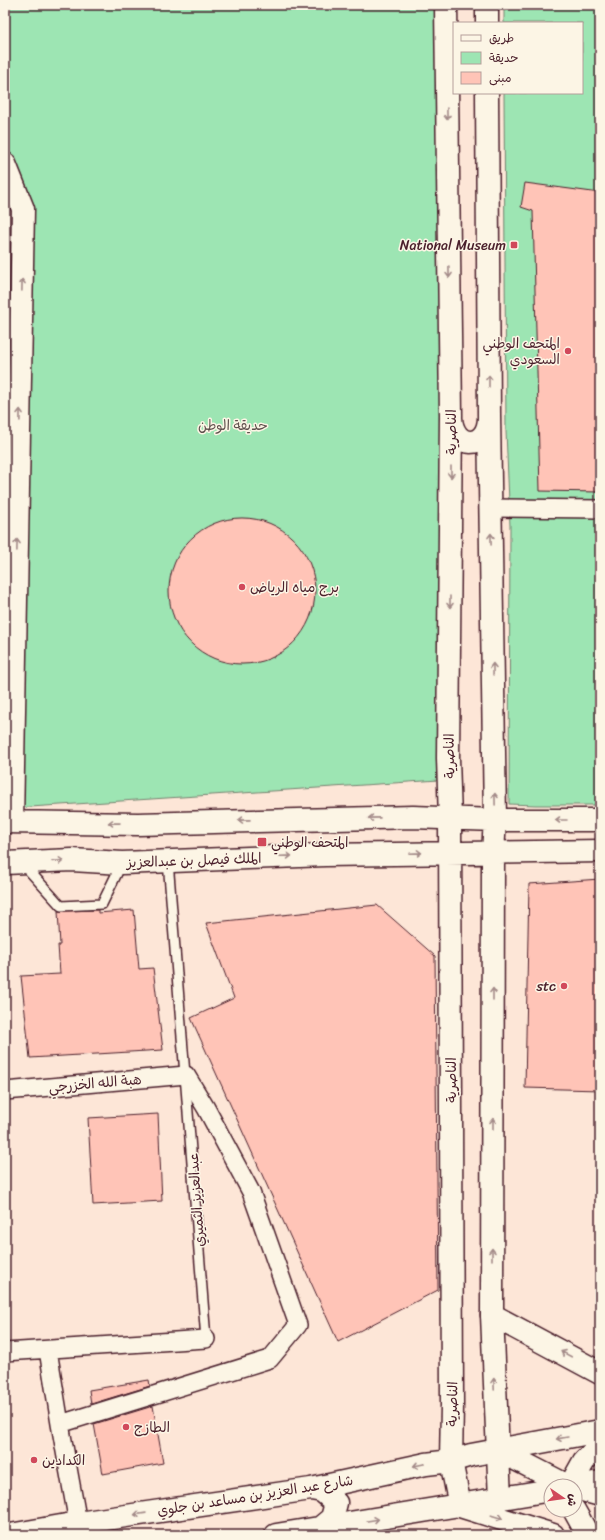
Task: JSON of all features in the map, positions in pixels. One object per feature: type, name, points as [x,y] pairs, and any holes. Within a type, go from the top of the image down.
[{"type":"main road","name":"الناصرية","points":[[446,5],[451,415],[448,758],[450,819],[451,1461],[460,1506]]},
{"type":"main road","points":[[487,5],[487,22]]},
{"type":"main road","points":[[451,415],[455,434],[459,438],[471,442],[482,438],[486,433],[489,423],[487,94]]},
{"type":"main road","points":[[5,164],[23,209],[9,822],[138,824],[413,817],[495,820],[600,820]]},
{"type":"main road","points":[[489,415],[495,820],[493,852],[492,1315],[500,1499]]},
{"type":"main road","name":"الملك فيصل بن عبدالعزيز","points":[[14,863],[72,860],[122,863],[450,852],[600,851]]},
{"type":"main road","points":[[492,1315],[600,1373]]},
{"type":"main road","name":"شارع عبد العزيز بن مساعد بن جلوي","points":[[10,1535],[78,1523],[311,1489],[426,1464],[451,1461],[471,1455],[600,1431]]},
{"type":"main road","points":[[574,1478],[584,1461],[600,1445]]},
{"type":"main road","points":[[498,1450],[553,1478]]},
{"type":"main road","points":[[583,1485],[600,1482]]},
{"type":"main road","points":[[311,1489],[322,1491],[336,1502],[332,1518],[320,1528]]},
{"type":"main road","points":[[583,1490],[600,1495]]},
{"type":"main road","points":[[276,1535],[320,1528],[347,1530],[460,1506],[543,1491]]},
{"type":"main road","points":[[460,1506],[553,1535]]},
{"type":"main road","points":[[578,1518],[588,1535]]},
{"type":"street","points":[[491,508],[600,509]]},
{"type":"street","points":[[60,1424],[270,1359],[298,1325],[251,1192],[206,1108],[186,1075]]},
{"type":"street","name":"هبة الله الخزرجي","points":[[5,1091],[186,1075]]},
{"type":"street","name":"عبدالعزيز الثميري","points":[[5,1352],[206,1339]]},
{"type":"street","points":[[48,1350],[78,1523]]},
{"type":"lane","name":"عبدالعزيز الثميري","points":[[168,861],[206,1339]]},
{"type":"lane","points":[[14,863],[61,906],[102,904],[122,863]]},
{"type":"green space","name":"حديقة الوطن","points":[[5,5],[442,5],[439,780],[15,808],[20,208],[5,172]]},
{"type":"green space","points":[[504,5],[600,5],[600,805],[509,804],[510,526],[506,431],[504,94],[583,94],[583,22],[504,22]]},
{"type":"building","name":"المتحف الوطني السعودي","points":[[525,183],[600,193],[600,492],[540,491],[533,211],[521,207]]},
{"type":"building","name":"برج مياه الرياض","points":[[235,518],[249,518],[270,523],[283,530],[294,539],[303,550],[310,563],[314,577],[314,605],[310,619],[303,632],[294,643],[283,652],[270,659],[249,664],[235,664],[214,659],[201,652],[190,643],[181,632],[174,619],[169,598],[169,584],[174,563],[181,550],[190,539],[201,530],[214,523]]},
{"type":"building","name":"stc","points":[[600,879],[600,1090],[525,1088],[529,884]]},
{"type":"building","points":[[377,905],[435,956],[438,1290],[338,1342],[191,1018],[234,998],[206,923]]},
{"type":"building","points":[[98,910],[98,913],[134,910],[139,969],[153,968],[163,1050],[30,1058],[21,976],[60,974],[58,911]]},
{"type":"building","points":[[158,1114],[162,1201],[93,1205],[88,1118]]},
{"type":"building","points":[[149,1380],[150,1386],[91,1404],[89,1390]]},
{"type":"building","name":"الطازج","points":[[153,1406],[163,1463],[103,1474],[94,1424]]},
{"type":"place","name":"National Museum","points":[[514,245]]},
{"type":"place","name":"المتحف الوطني السعودي","points":[[568,351]]},
{"type":"place","name":"برج مياه الرياض","points":[[242,587]]},
{"type":"place","name":"المتحف الوطني","points":[[262,842]]},
{"type":"place","name":"stc","points":[[564,986]]},
{"type":"place","name":"الطازج","points":[[126,1427]]},
{"type":"place","name":"الكدادين","points":[[34,1460]]}]
